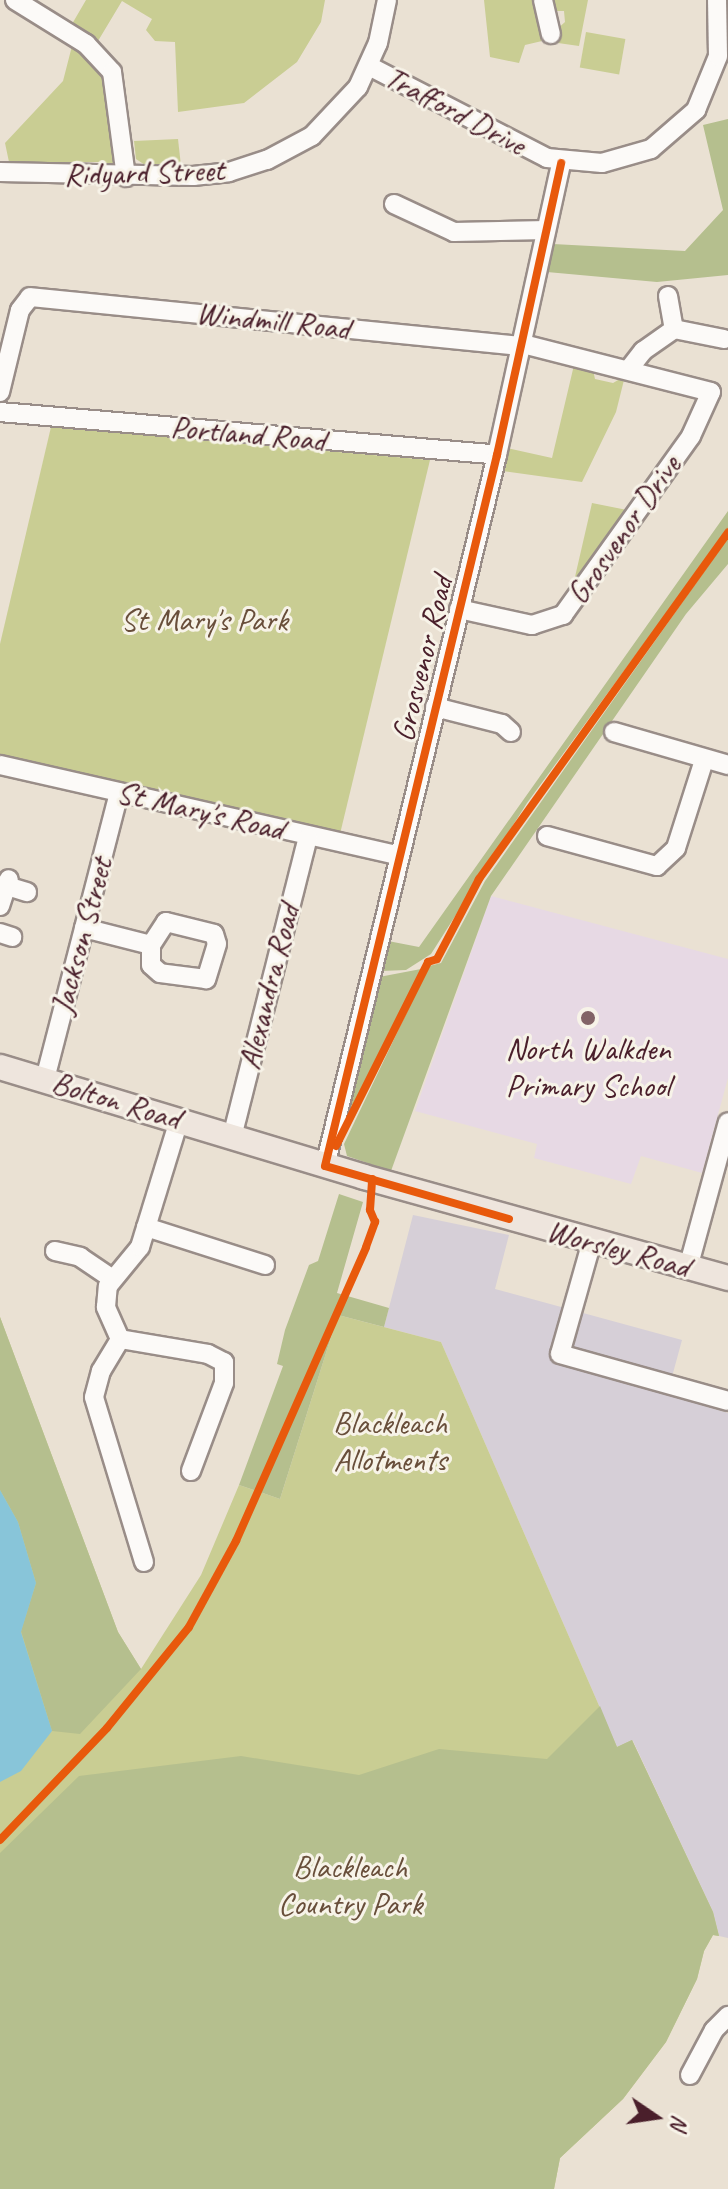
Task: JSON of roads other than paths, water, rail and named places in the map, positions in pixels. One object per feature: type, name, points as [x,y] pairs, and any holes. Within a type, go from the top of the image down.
[{"type":"main road","name":"Bolton Road","points":[[0,1067],[232,1137]]},
{"type":"main road","name":"Worsley Road","points":[[232,1137],[728,1278]]},
{"type":"street","points":[[15,0],[86,44],[112,72],[126,177]]},
{"type":"street","name":"Ridyard Street","points":[[0,172],[126,177],[210,175],[267,160],[312,136],[334,115],[369,66],[387,0]]},
{"type":"street","name":"Trafford Drive","points":[[369,66],[561,163],[590,165],[630,157],[651,149],[683,125],[713,76],[720,42],[717,0]]},
{"type":"street","name":"Grosvenor Road","points":[[331,1167],[400,856],[497,455],[561,163]]},
{"type":"street","points":[[394,204],[411,219],[454,232],[546,230]]},
{"type":"street","points":[[668,296],[674,329]]},
{"type":"street","name":"Windmill Road","points":[[0,392],[24,300],[41,297],[522,345],[629,369],[711,392]]},
{"type":"street","points":[[629,369],[643,351],[674,329],[724,340]]},
{"type":"street","name":"Grosvenor Drive","points":[[459,609],[532,625],[563,615],[691,436],[711,392]]},
{"type":"street","name":"Portland Road","points":[[0,412],[497,455]]},
{"type":"street","points":[[435,707],[502,724],[511,732]]},
{"type":"street","points":[[622,730],[704,760],[728,765]]},
{"type":"street","points":[[555,835],[657,866],[676,848],[704,760]]},
{"type":"street","name":"St Mary's Road","points":[[0,765],[400,856]]},
{"type":"street","name":"Jackson Street","points":[[45,1079],[119,792]]},
{"type":"street","name":"Alexandra Road","points":[[232,1137],[308,837]]},
{"type":"street","points":[[0,906],[8,883],[27,892]]},
{"type":"street","points":[[84,928],[151,945]]},
{"type":"street","points":[[120,1339],[106,1307],[111,1278],[136,1255],[179,1120]]},
{"type":"street","points":[[688,1268],[728,1125]]},
{"type":"street","points":[[146,1227],[266,1264]]},
{"type":"street","points":[[592,1241],[560,1354],[728,1401]]},
{"type":"street","points":[[52,1252],[80,1257],[111,1278]]},
{"type":"street","points":[[120,1339],[230,1359],[224,1383],[193,1445],[191,1471]]},
{"type":"street","points":[[120,1339],[101,1371],[94,1397],[107,1449],[125,1491],[126,1512],[149,1534],[144,1562]]},
{"type":"street","points":[[690,2075],[714,2030],[728,2016]]},
{"type":"water","points":[[0,1490],[18,1522],[36,1583],[21,1632],[52,1731],[21,1771],[0,1782]]},
{"type":"place","name":"North Walkden Primary School","points":[[588,1018]]},
{"type":"park label","name":"St Mary's Park","points":[[204,620]]},
{"type":"park label","name":"Blackleach Allotments","points":[[390,1442]]},
{"type":"park label","name":"Blackleach Country Park","points":[[350,1886]]}]
